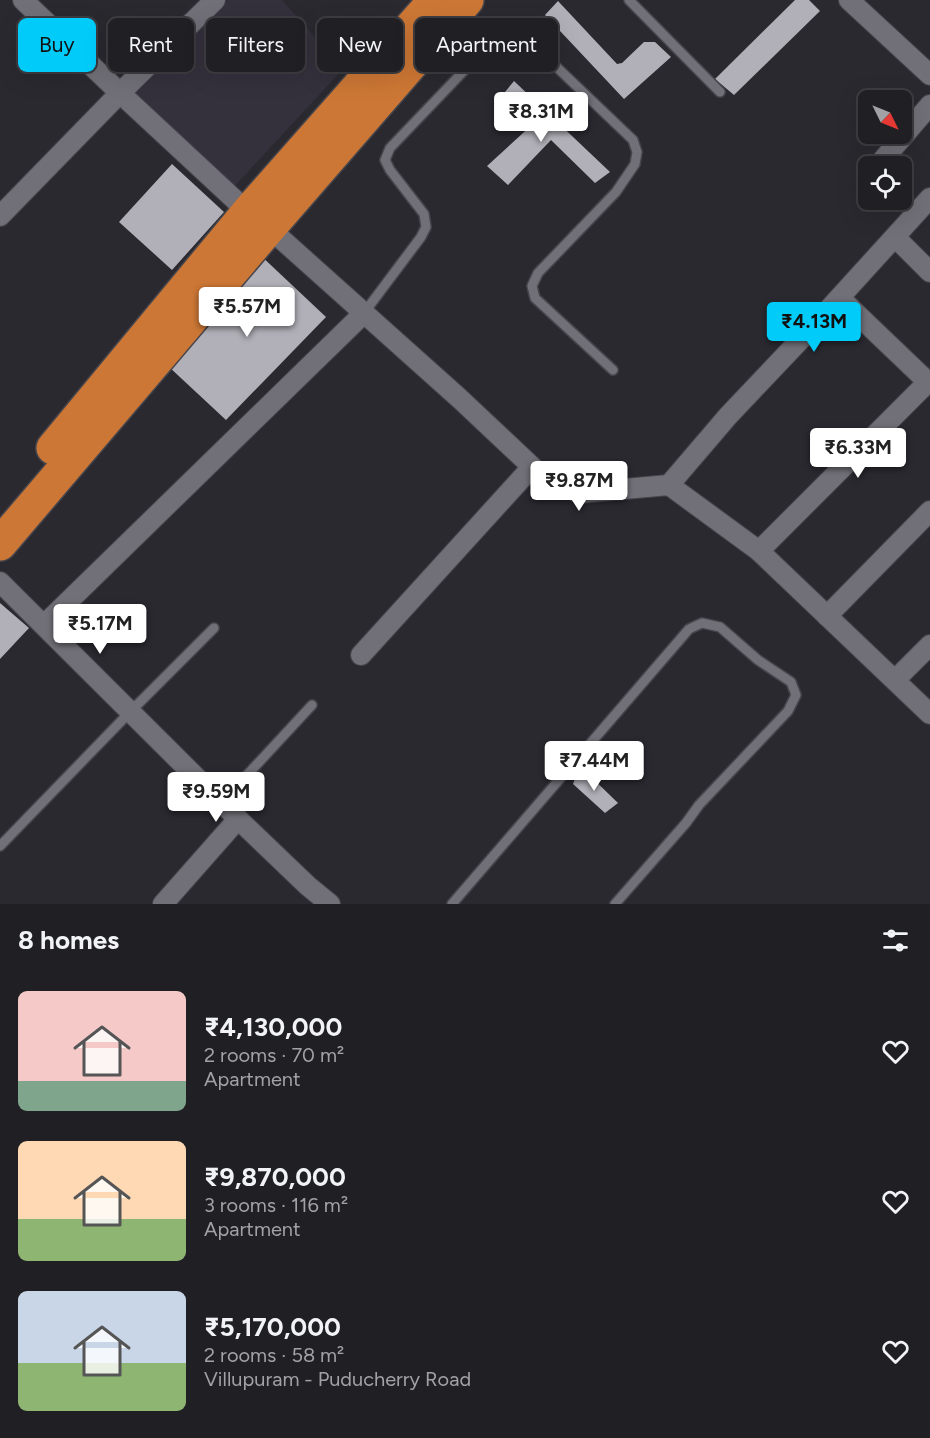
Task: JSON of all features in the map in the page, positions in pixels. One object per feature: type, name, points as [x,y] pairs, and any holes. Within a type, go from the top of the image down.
[{"type":"highway","points":[[0,544],[435,0]]},
{"type":"highway","points":[[0,512],[259,220],[467,0]]},
{"type":"street","points":[[23,0],[120,93],[459,398],[543,477],[579,493],[669,484],[759,551],[930,714]]},
{"type":"street","points":[[2,211],[215,0]]},
{"type":"street","points":[[849,0],[869,7],[930,75]]},
{"type":"street","points":[[886,156],[930,105]]},
{"type":"street","points":[[669,484],[728,416],[840,298],[930,198]]},
{"type":"street","points":[[895,237],[930,273]]},
{"type":"street","points":[[759,551],[929,382],[840,298]]},
{"type":"street","points":[[45,625],[364,313]]},
{"type":"street","points":[[361,655],[532,467]]},
{"type":"street","points":[[827,616],[930,511]]},
{"type":"street","points":[[0,582],[129,712],[324,902]]},
{"type":"street","points":[[894,680],[930,645]]},
{"type":"street","points":[[163,904],[238,819]]},
{"type":"lane","points":[[629,0],[720,92]]},
{"type":"lane","points":[[364,313],[426,227],[424,214],[390,170],[385,160],[390,148],[502,31],[511,29],[522,34],[633,140],[637,152],[636,164],[616,192],[538,273],[532,286],[535,298],[613,370]]},
{"type":"lane","points":[[452,904],[689,629],[702,623],[720,627],[758,660],[791,682],[796,695],[788,711],[699,805],[615,904]]},
{"type":"lane","points":[[0,846],[129,712],[214,628]]},
{"type":"lane","points":[[222,802],[312,705]]},
{"type":"shaded area","points":[[228,0],[282,0],[298,18],[209,18]]},
{"type":"shaded area","points":[[206,21],[206,72],[305,72],[305,26],[317,40],[317,72],[340,72],[233,188],[131,93],[153,72],[194,72],[194,33]]},
{"type":"building","points":[[795,0],[809,0],[820,11],[734,95],[715,79]]},
{"type":"building","points":[[558,1],[617,64],[622,63],[644,42],[655,42],[671,57],[624,99],[558,29],[558,18],[548,18],[545,15]]},
{"type":"building","points":[[514,81],[610,172],[595,183],[551,140],[508,185],[487,166],[535,122],[505,92]]},
{"type":"building","points":[[172,164],[224,212],[172,270],[119,222]]},
{"type":"building","points":[[258,253],[326,317],[226,420],[168,366],[233,301],[222,291]]},
{"type":"building","points":[[0,603],[29,628],[0,659]]},
{"type":"building","points":[[584,770],[618,803],[605,813],[573,784],[576,776]]}]
